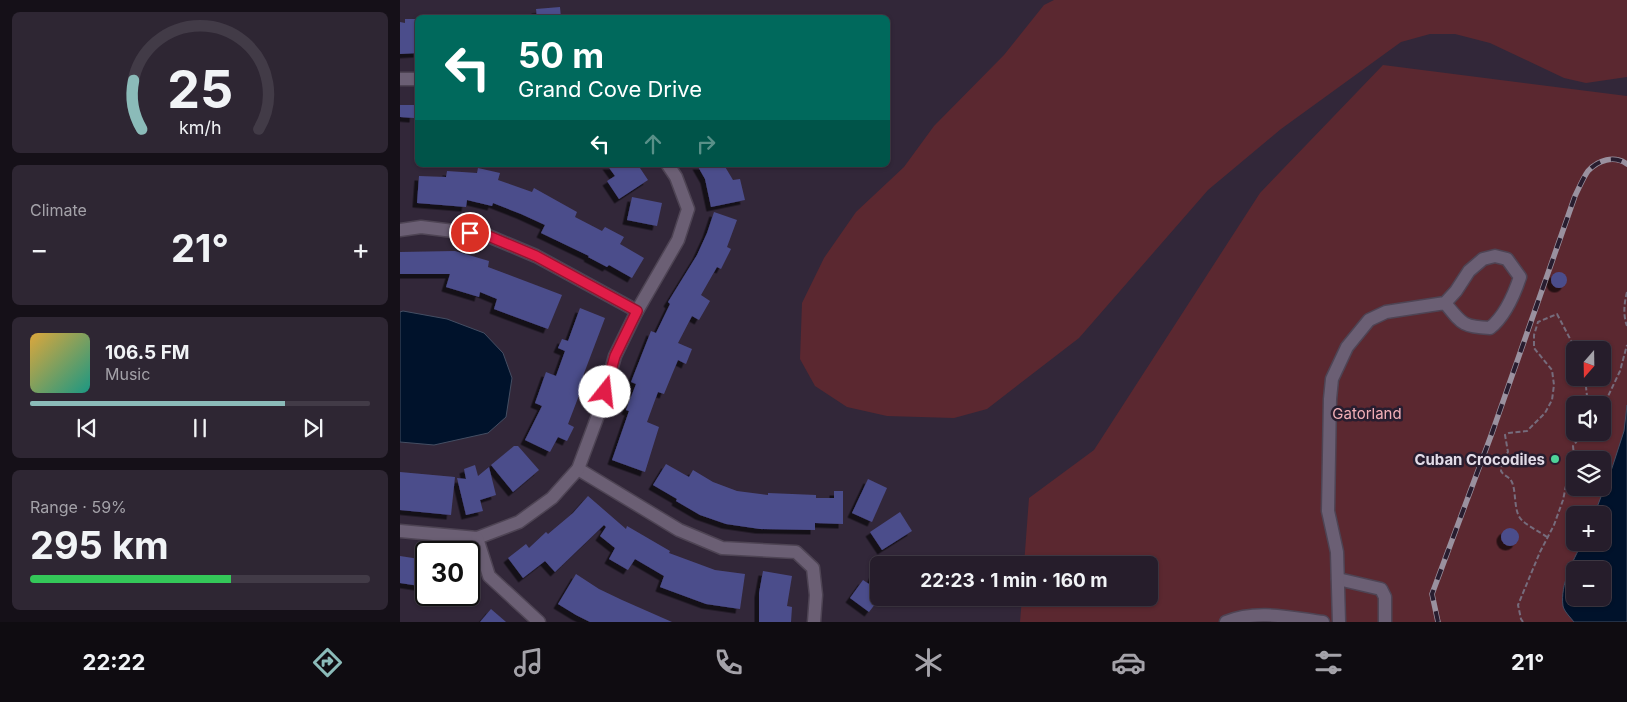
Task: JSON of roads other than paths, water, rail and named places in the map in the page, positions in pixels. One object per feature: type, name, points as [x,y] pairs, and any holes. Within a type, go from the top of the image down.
[{"type":"street","points":[[400,79],[415,79]]},
{"type":"street","points":[[400,531],[477,538],[519,522],[552,498],[578,469],[600,410],[615,356],[637,311],[678,240],[688,209],[676,176],[669,167]]},
{"type":"street","points":[[400,230],[421,227],[486,235],[536,256],[637,311]]},
{"type":"street","points":[[1339,622],[1337,552],[1328,511],[1332,379],[1347,347],[1369,320],[1386,312],[1444,303],[1456,290],[1469,270],[1483,259],[1495,256],[1506,259],[1520,277],[1516,289],[1499,321],[1490,328],[1471,327],[1460,322],[1444,303]]},
{"type":"street","points":[[578,469],[679,530],[722,548],[796,552],[813,568],[816,595],[814,622]]},
{"type":"street","points":[[477,538],[489,576],[539,622]]},
{"type":"street","points":[[1338,579],[1381,589],[1385,597],[1385,622]]},
{"type":"street","points":[[1226,622],[1250,616],[1282,617],[1323,622]]},
{"type":"water","points":[[400,312],[447,319],[484,333],[503,353],[512,378],[506,417],[488,433],[434,445],[400,442]]},
{"type":"water","points":[[1627,405],[1627,622],[1574,622],[1563,606],[1563,589],[1566,578],[1566,606],[1611,606],[1611,561],[1573,561],[1578,551],[1611,551],[1611,506],[1597,506],[1601,496],[1611,496],[1611,471],[1624,431]]},
{"type":"railway","points":[[1438,622],[1432,594],[1492,433],[1575,196],[1588,171],[1596,164],[1612,159],[1627,164]]},
{"type":"place","name":"Cuban Crocodiles","points":[[1555,459]]},
{"type":"park label","name":"Gatorland","points":[[1367,413]]}]
